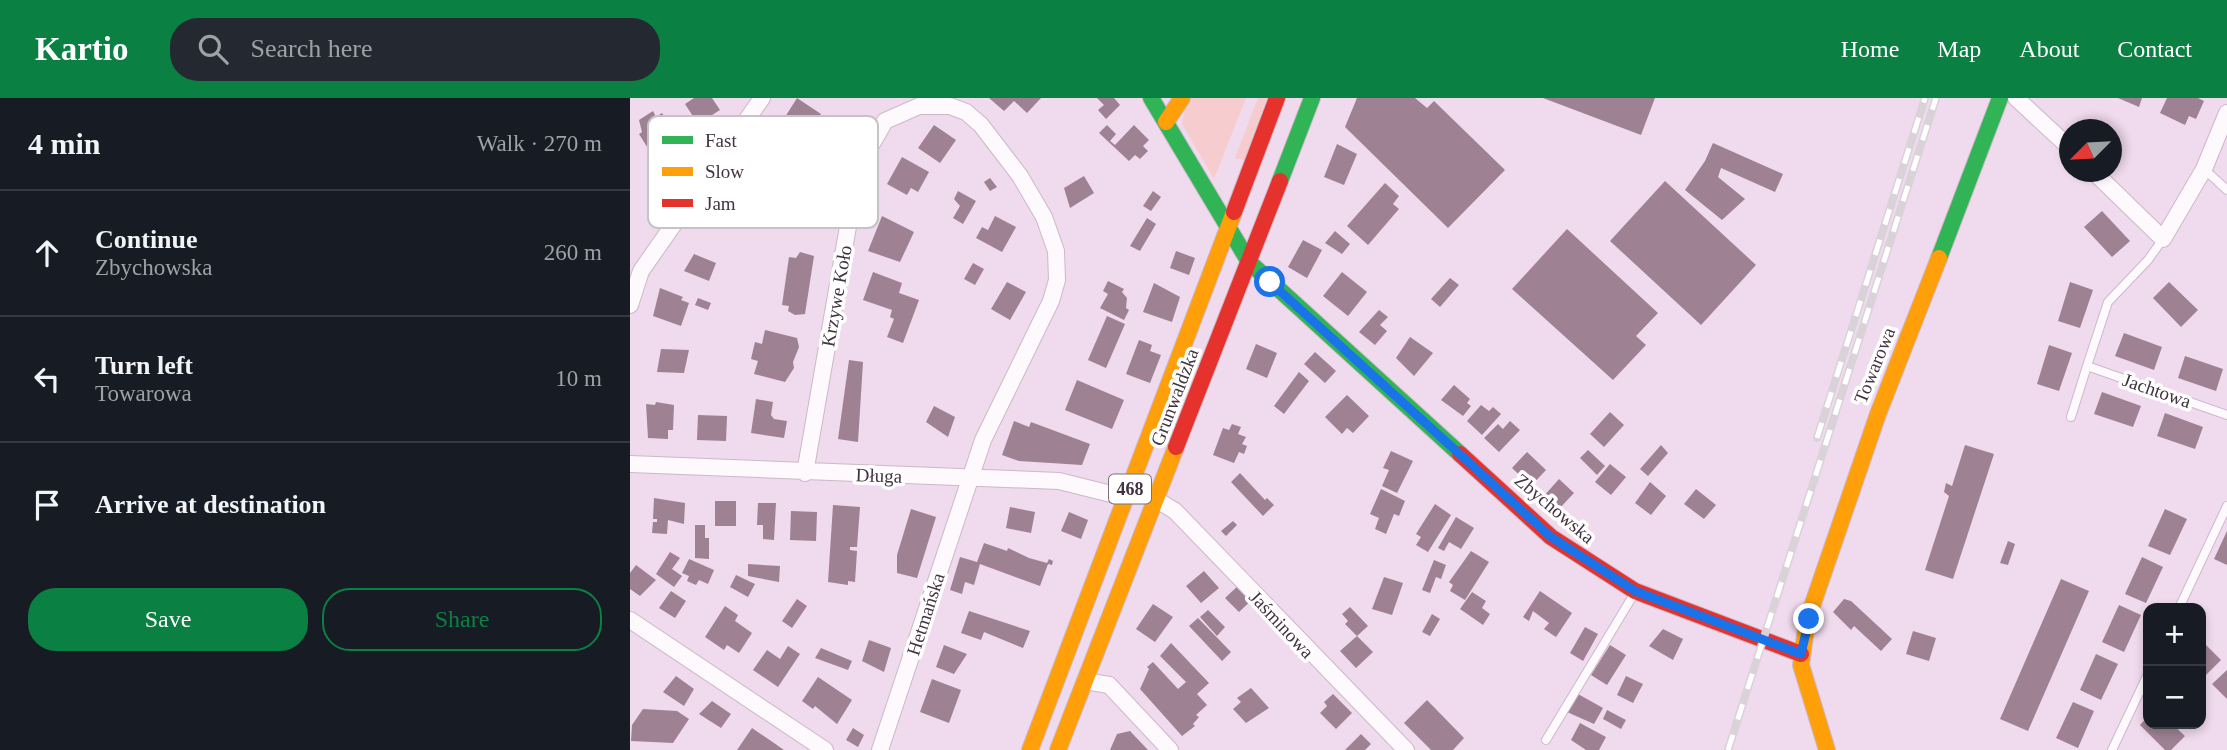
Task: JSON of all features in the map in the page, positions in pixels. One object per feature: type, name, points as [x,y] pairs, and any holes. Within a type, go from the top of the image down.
[{"type":"street","points":[[749,116],[762,98]]},
{"type":"street","name":"Zbychowska","points":[[1151,98],[1249,262],[1551,537],[1635,591],[1801,654]]},
{"type":"street","points":[[1166,122],[1182,98]]},
{"type":"street","name":"Grunwaldzka","points":[[1030,750],[1230,228],[1277,98]]},
{"type":"street","name":"Grunwaldzka","points":[[1058,750],[1312,98]]},
{"type":"street","name":"Towarowa","points":[[1801,654],[1809,619],[1877,412],[1958,214],[2000,98]]},
{"type":"street","points":[[2016,98],[2059,138]]},
{"type":"street","name":"Krzywe Koło","points":[[878,133],[885,121],[919,106],[950,106],[966,112],[981,125],[1020,176],[1044,217],[1056,251],[1058,280],[1051,301],[983,440],[970,479]]},
{"type":"street","points":[[2104,182],[2163,239],[2204,169],[2227,113]]},
{"type":"street","points":[[630,305],[641,271],[671,228]]},
{"type":"street","name":"Krzywe Koło","points":[[805,473],[848,228]]},
{"type":"street","name":"Długa","points":[[630,464],[1059,481],[1127,498]]},
{"type":"street","name":"Hetmańska","points":[[880,750],[970,479]]},
{"type":"street","name":"Jaśminowa","points":[[1157,499],[1175,510],[1406,750]]},
{"type":"street","points":[[630,620],[825,750]]},
{"type":"street","points":[[1801,654],[1807,687],[1827,750]]},
{"type":"street","points":[[1085,681],[1109,685],[1170,750]]},
{"type":"lane","points":[[2204,169],[2227,190]]},
{"type":"lane","points":[[2071,417],[2108,302],[2148,260],[2163,239]]},
{"type":"lane","name":"Jachtowa","points":[[2087,366],[2227,415]]},
{"type":"lane","points":[[2181,603],[2227,506]]},
{"type":"lane","points":[[1546,740],[1635,591]]},
{"type":"lane","points":[[2112,750],[2143,685]]},
{"type":"shaded area","points":[[1186,98],[1246,98],[1214,179],[1182,124]]},
{"type":"shaded area","points":[[1258,98],[1267,98],[1244,160],[1235,158]]},
{"type":"building","points":[[694,98],[712,98],[720,110],[711,116],[693,116],[685,104]]},
{"type":"building","points":[[797,98],[821,114],[820,116],[786,116]]},
{"type":"building","points":[[989,98],[1041,98],[1027,113],[1014,101],[1004,111]]},
{"type":"building","points":[[1097,98],[1114,98],[1120,105],[1106,119],[1098,110],[1104,105]]},
{"type":"building","points":[[1357,98],[1415,98],[1427,108],[1434,101],[1505,170],[1448,228],[1345,127]]},
{"type":"building","points":[[1543,98],[1655,98],[1641,135]]},
{"type":"building","points":[[2118,98],[2142,98],[2139,107]]},
{"type":"building","points":[[2167,98],[2198,98],[2204,101],[2196,119],[2189,116],[2185,125],[2160,113]]},
{"type":"building","points":[[653,111],[656,116],[648,116],[648,148],[639,134],[642,132],[639,120]]},
{"type":"building","points":[[934,125],[956,140],[940,163],[918,148]]},
{"type":"building","points":[[1107,125],[1116,134],[1110,141],[1115,145],[1134,125],[1149,140],[1143,146],[1148,151],[1140,159],[1135,155],[1129,161],[1099,133]]},
{"type":"building","points":[[1713,143],[1783,174],[1775,192],[1721,168],[1718,177],[1745,199],[1722,220],[1685,190],[1705,161]]},
{"type":"building","points":[[1337,144],[1357,154],[1344,185],[1324,177]]},
{"type":"building","points":[[902,157],[929,172],[918,192],[911,188],[907,195],[887,184]]},
{"type":"building","points":[[1084,176],[1094,193],[1070,208],[1064,188]]},
{"type":"building","points":[[990,178],[997,187],[990,191],[984,182]]},
{"type":"building","points":[[1665,181],[1756,265],[1701,325],[1610,241]]},
{"type":"building","points":[[1385,183],[1399,196],[1393,204],[1399,209],[1368,245],[1347,226]]},
{"type":"building","points":[[958,191],[976,201],[963,224],[953,218],[960,206],[954,199]]},
{"type":"building","points":[[1153,191],[1161,197],[1151,211],[1143,206]]},
{"type":"building","points":[[2102,211],[2130,241],[2112,257],[2084,227]]},
{"type":"building","points":[[882,216],[914,232],[900,262],[868,251]]},
{"type":"building","points":[[995,216],[1016,227],[1002,252],[976,238],[982,227],[988,230]]},
{"type":"building","points":[[1147,218],[1156,224],[1140,251],[1130,246]]},
{"type":"building","points":[[1567,229],[1658,313],[1636,336],[1646,345],[1613,380],[1512,289]]},
{"type":"building","points":[[1335,231],[1350,244],[1342,254],[1325,243]]},
{"type":"building","points":[[1303,240],[1322,250],[1307,278],[1288,267]]},
{"type":"building","points":[[1176,251],[1195,258],[1189,275],[1170,268]]},
{"type":"building","points":[[800,252],[814,256],[805,314],[795,315],[788,311],[789,306],[782,305],[789,257],[796,258]]},
{"type":"building","points":[[694,254],[716,263],[709,281],[684,271]]},
{"type":"building","points":[[973,263],[984,269],[975,285],[964,279]]},
{"type":"building","points":[[873,272],[902,283],[899,293],[919,300],[903,343],[887,337],[894,319],[890,317],[892,310],[863,300]]},
{"type":"building","points":[[1342,272],[1367,292],[1348,316],[1323,296]]},
{"type":"building","points":[[1450,278],[1459,285],[1440,307],[1431,299]]},
{"type":"building","points":[[1108,281],[1124,289],[1122,292],[1127,298],[1126,308],[1129,310],[1124,320],[1100,308],[1108,294],[1103,291]]},
{"type":"building","points":[[1007,282],[1026,292],[1010,320],[991,309]]},
{"type":"building","points":[[2070,282],[2093,290],[2080,328],[2058,321]]},
{"type":"building","points":[[2169,282],[2198,310],[2181,327],[2153,298]]},
{"type":"building","points":[[1154,283],[1180,297],[1172,322],[1143,312]]},
{"type":"building","points":[[660,288],[683,297],[681,300],[689,303],[681,326],[653,316]]},
{"type":"building","points":[[698,298],[711,303],[708,310],[695,305]]},
{"type":"building","points":[[1379,310],[1388,317],[1380,325],[1387,331],[1375,345],[1359,332]]},
{"type":"building","points":[[1107,316],[1125,324],[1106,368],[1088,360]]},
{"type":"building","points":[[765,330],[797,338],[799,347],[793,362],[794,368],[785,382],[754,374],[758,361],[751,359],[755,342],[762,344]]},
{"type":"building","points":[[2124,333],[2162,347],[2154,370],[2115,356]]},
{"type":"building","points":[[1410,337],[1433,353],[1414,376],[1396,358]]},
{"type":"building","points":[[1139,340],[1152,345],[1150,351],[1161,355],[1150,383],[1126,374]]},
{"type":"building","points":[[1256,344],[1277,353],[1267,378],[1246,369]]},
{"type":"building","points":[[2049,345],[2072,353],[2059,391],[2037,384]]},
{"type":"building","points":[[661,349],[689,350],[684,373],[657,372]]},
{"type":"building","points":[[1315,352],[1336,371],[1325,383],[1304,364]]},
{"type":"building","points":[[2185,356],[2223,369],[2216,391],[2178,378]]},
{"type":"building","points":[[849,360],[863,362],[858,442],[838,439]]},
{"type":"building","points":[[1299,372],[1309,381],[1284,414],[1274,406]]},
{"type":"building","points":[[1077,380],[1124,400],[1112,429],[1065,410]]},
{"type":"building","points":[[1454,385],[1470,399],[1467,403],[1471,406],[1463,416],[1441,400]]},
{"type":"building","points":[[2102,392],[2141,406],[2133,427],[2094,414]]},
{"type":"building","points":[[1347,395],[1369,416],[1353,433],[1347,428],[1342,434],[1325,417]]},
{"type":"building","points":[[756,399],[773,402],[771,415],[774,419],[787,421],[784,438],[751,433]]},
{"type":"building","points":[[656,402],[674,405],[673,430],[668,430],[668,439],[648,438],[646,404],[655,405]]},
{"type":"building","points":[[1481,405],[1489,411],[1493,407],[1501,414],[1482,435],[1467,421]]},
{"type":"building","points":[[934,406],[955,417],[948,437],[926,422]]},
{"type":"building","points":[[1610,412],[1624,425],[1604,447],[1590,434]]},
{"type":"building","points":[[2165,413],[2203,427],[2195,449],[2157,436]]},
{"type":"building","points":[[698,415],[727,416],[726,441],[697,440]]},
{"type":"building","points":[[1014,421],[1029,427],[1031,422],[1090,444],[1082,465],[1019,461],[1002,455]]},
{"type":"building","points":[[1510,421],[1520,430],[1499,452],[1484,438],[1498,424],[1503,429]]},
{"type":"building","points":[[1232,424],[1241,427],[1238,434],[1246,437],[1242,444],[1247,446],[1244,454],[1239,452],[1234,463],[1213,455],[1223,428],[1229,430]]},
{"type":"building","points":[[1661,445],[1668,453],[1648,476],[1640,469]]},
{"type":"building","points":[[1965,445],[1994,454],[1953,579],[1925,570],[1949,496],[1944,492],[1946,483],[1952,486]]},
{"type":"building","points":[[1588,450],[1605,466],[1597,475],[1580,458]]},
{"type":"building","points":[[1391,451],[1413,461],[1397,493],[1382,486],[1389,470],[1383,468]]},
{"type":"building","points":[[1527,452],[1546,470],[1531,486],[1512,468]]},
{"type":"building","points":[[1610,464],[1626,477],[1611,495],[1595,482]]},
{"type":"building","points":[[1240,473],[1265,500],[1267,498],[1274,505],[1263,516],[1231,482]]},
{"type":"building","points":[[1559,479],[1574,493],[1558,510],[1543,497]]},
{"type":"building","points":[[1650,482],[1666,496],[1651,515],[1635,503]]},
{"type":"building","points":[[1381,489],[1405,501],[1399,516],[1394,514],[1386,534],[1375,529],[1379,518],[1370,514]]},
{"type":"building","points":[[1696,489],[1716,505],[1704,519],[1684,504]]},
{"type":"building","points":[[654,498],[685,503],[684,524],[668,520],[667,534],[652,533],[653,522],[657,522],[657,519],[653,519]]},
{"type":"building","points":[[715,501],[736,501],[736,526],[715,526]]},
{"type":"building","points":[[758,503],[776,503],[774,540],[763,539],[763,525],[757,525]]},
{"type":"building","points":[[1435,504],[1451,515],[1428,552],[1416,545],[1421,537],[1416,534]]},
{"type":"building","points":[[833,505],[860,507],[857,547],[850,547],[850,550],[857,551],[855,582],[848,581],[848,585],[828,582]]},
{"type":"building","points":[[1010,507],[1035,512],[1031,533],[1006,528]]},
{"type":"building","points":[[911,509],[936,517],[917,578],[897,573],[897,555]]},
{"type":"building","points":[[2165,509],[2187,519],[2170,555],[2148,546]]},
{"type":"building","points":[[791,511],[817,512],[816,541],[790,540]]},
{"type":"building","points":[[1069,512],[1088,520],[1081,539],[1061,531]]},
{"type":"building","points":[[1456,517],[1474,528],[1461,549],[1449,542],[1444,551],[1438,548]]},
{"type":"building","points":[[1233,521],[1237,525],[1226,536],[1221,531]]},
{"type":"building","points":[[695,525],[705,525],[705,538],[709,538],[709,559],[695,558]]},
{"type":"building","points":[[2227,531],[2227,565],[2214,559]]},
{"type":"building","points":[[2008,541],[2015,544],[2008,565],[2000,563]]},
{"type":"building","points":[[984,543],[1007,551],[1008,548],[1047,563],[1049,559],[1053,561],[1052,565],[1048,564],[1040,586],[980,564],[974,585],[965,582],[962,594],[950,590],[960,557],[977,562]]},
{"type":"building","points":[[1471,551],[1489,562],[1465,600],[1450,591],[1453,585],[1449,582]]},
{"type":"building","points":[[670,552],[680,558],[672,569],[682,576],[674,587],[656,574]]},
{"type":"building","points":[[2142,557],[2163,567],[2146,603],[2125,594]]},
{"type":"building","points":[[689,559],[714,570],[708,584],[699,580],[696,585],[687,581],[689,576],[682,573]]},
{"type":"building","points":[[1434,560],[1446,565],[1441,579],[1436,577],[1430,593],[1422,590]]},
{"type":"building","points":[[748,564],[780,566],[779,582],[748,576]]},
{"type":"building","points":[[636,565],[656,580],[640,596],[630,589],[630,573]]},
{"type":"building","points":[[1204,571],[1219,588],[1201,603],[1186,586]]},
{"type":"building","points":[[736,575],[755,584],[748,597],[730,587]]},
{"type":"building","points":[[1384,577],[1403,583],[1392,615],[1372,609]]},
{"type":"building","points":[[2061,579],[2089,591],[2028,731],[2000,719]]},
{"type":"building","points":[[1241,583],[1255,597],[1239,612],[1225,598]]},
{"type":"building","points":[[671,591],[686,601],[675,618],[659,608]]},
{"type":"building","points":[[1540,591],[1572,613],[1556,637],[1544,629],[1549,623],[1533,611],[1529,621],[1523,617]]},
{"type":"building","points":[[1472,592],[1486,601],[1482,608],[1490,614],[1483,625],[1460,609]]},
{"type":"building","points":[[797,599],[807,606],[792,628],[782,621]]},
{"type":"building","points":[[1844,599],[1851,601],[1892,639],[1881,651],[1854,626],[1851,630],[1833,612]]},
{"type":"building","points":[[1153,604],[1173,617],[1155,642],[1136,629]]},
{"type":"building","points":[[2119,605],[2141,615],[2124,652],[2102,642]]},
{"type":"building","points":[[725,606],[738,615],[735,621],[752,633],[739,653],[727,645],[724,650],[705,637]]},
{"type":"building","points":[[1350,607],[1368,626],[1357,636],[1345,624],[1348,621],[1342,614]]},
{"type":"building","points":[[1208,610],[1225,627],[1217,636],[1200,617]]},
{"type":"building","points":[[969,611],[1030,631],[1023,648],[984,632],[981,640],[961,633]]},
{"type":"building","points":[[1432,614],[1440,619],[1430,636],[1422,632]]},
{"type":"building","points":[[1198,618],[1231,652],[1222,661],[1189,626]]},
{"type":"building","points":[[1585,627],[1598,634],[1583,661],[1570,653]]},
{"type":"building","points":[[1663,629],[1683,639],[1673,660],[1649,646]]},
{"type":"building","points":[[1913,631],[1936,638],[1929,661],[1906,654]]},
{"type":"building","points":[[1357,636],[1373,652],[1356,668],[1340,651]]},
{"type":"building","points":[[869,640],[891,648],[884,672],[862,661]]},
{"type":"building","points":[[1171,643],[1209,683],[1197,694],[1207,705],[1196,715],[1199,717],[1193,724],[1195,726],[1182,736],[1140,689],[1149,669],[1147,667],[1153,662],[1178,689],[1186,682],[1160,656]]},
{"type":"building","points":[[944,645],[967,654],[954,674],[936,667]]},
{"type":"building","points":[[1610,645],[1626,655],[1607,685],[1591,675]]},
{"type":"building","points":[[2206,645],[2221,660],[2206,675]]},
{"type":"building","points":[[788,646],[800,654],[778,687],[753,670],[767,650],[780,659]]},
{"type":"building","points":[[821,648],[852,661],[848,670],[815,658]]},
{"type":"building","points":[[2096,654],[2118,664],[2101,700],[2080,690]]},
{"type":"building","points":[[2227,670],[2227,699],[2212,684]]},
{"type":"building","points":[[676,676],[694,689],[684,706],[663,692]]},
{"type":"building","points":[[1626,676],[1643,684],[1633,703],[1617,695]]},
{"type":"building","points":[[818,677],[852,700],[837,724],[815,706],[813,709],[802,701]]},
{"type":"building","points":[[932,679],[961,690],[949,723],[920,712]]},
{"type":"building","points":[[1251,688],[1269,708],[1246,723],[1233,709],[1241,702],[1237,698]]},
{"type":"building","points":[[1333,694],[1352,713],[1336,729],[1320,713],[1327,706],[1324,702]]},
{"type":"building","points":[[1578,694],[1603,708],[1594,724],[1567,712]]},
{"type":"building","points":[[1427,700],[1464,738],[1453,750],[1431,750],[1404,723]]},
{"type":"building","points":[[712,701],[731,714],[721,728],[699,714]]},
{"type":"building","points":[[2073,702],[2094,711],[2078,748],[2056,738]]},
{"type":"building","points":[[643,709],[677,711],[689,719],[673,743],[631,741],[632,725]]},
{"type":"building","points":[[1607,710],[1626,720],[1621,729],[1603,719]]},
{"type":"building","points":[[1580,723],[1606,737],[1599,750],[1586,750],[1571,740]]},
{"type":"building","points":[[752,728],[774,743],[784,750],[737,750]]},
{"type":"building","points":[[853,728],[864,735],[858,747],[846,740]]},
{"type":"building","points":[[2144,729],[2177,729],[2185,736],[2171,750],[2165,750]]},
{"type":"building","points":[[1130,731],[1148,750],[1110,750],[1117,734]]},
{"type":"building","points":[[1361,734],[1371,744],[1365,750],[1345,750]]},
{"type":"railway","points":[[1817,438],[1925,98]]},
{"type":"railway","points":[[1728,750],[1936,98]]},
{"type":"traffic: fast","points":[[1151,98],[1249,262],[1460,454]]},
{"type":"traffic: fast","points":[[1280,181],[1312,98]]},
{"type":"traffic: fast","points":[[1939,258],[2000,98]]},
{"type":"traffic: slow","points":[[1166,122],[1182,98]]},
{"type":"traffic: slow","points":[[1030,750],[1234,212]]},
{"type":"traffic: slow","points":[[1827,750],[1801,665],[1807,621],[1878,414],[1939,258]]},
{"type":"traffic: slow","points":[[1058,750],[1176,447]]},
{"type":"traffic: jam","points":[[1234,212],[1277,98]]},
{"type":"traffic: jam","points":[[1176,447],[1280,181]]},
{"type":"traffic: jam","points":[[1460,454],[1551,537],[1635,591],[1801,654]]},
{"type":"route","points":[[1270,282],[1551,537],[1587,563],[1663,604],[1801,654],[1809,619]]}]
